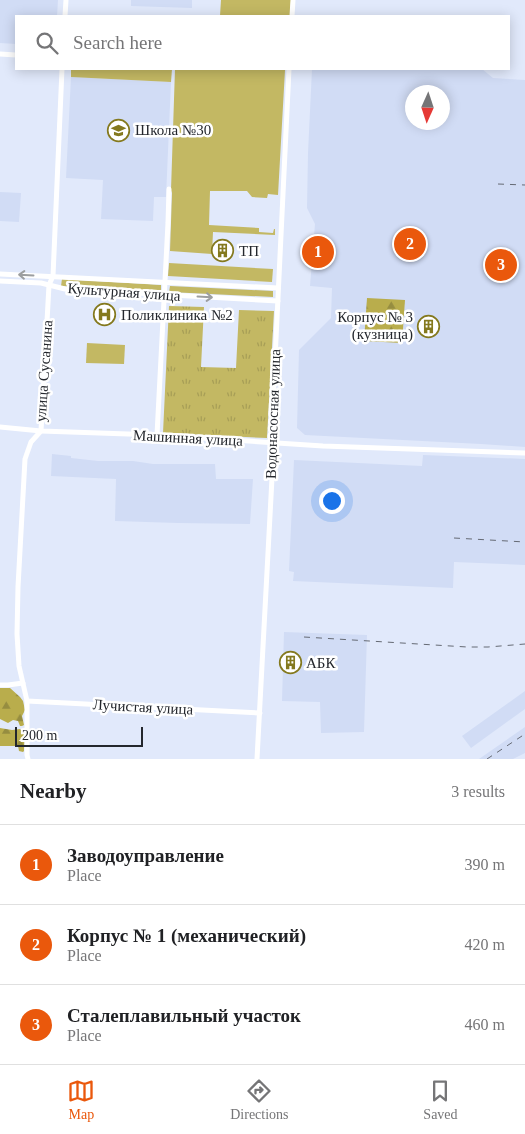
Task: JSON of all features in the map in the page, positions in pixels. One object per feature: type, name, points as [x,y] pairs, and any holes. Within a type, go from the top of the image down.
[{"type":"street","points":[[65,15],[66,0]]},
{"type":"street","points":[[292,0],[292,15]]},
{"type":"street","points":[[0,54],[15,55]]},
{"type":"street","name":"улица Сусанина","points":[[28,759],[26,755],[27,701],[19,666],[17,634],[18,587],[26,459],[30,442],[40,430],[49,285],[53,276],[62,70]]},
{"type":"street","name":"Водонасосная улица","points":[[257,759],[272,478],[271,443],[289,70]]},
{"type":"street","points":[[157,435],[169,189]]},
{"type":"street","name":"Культурная улица","points":[[0,274],[278,288]]},
{"type":"street","name":"Культурная улица","points":[[0,282],[41,283],[64,289],[278,301]]},
{"type":"street","name":"Машинная улица","points":[[0,427],[271,443],[525,454]]},
{"type":"street","points":[[0,685],[23,683]]},
{"type":"street","name":"Лучистая улица","points":[[27,701],[260,713]]},
{"type":"shaded area","points":[[0,0],[58,0],[57,15],[15,15],[15,44],[0,43]]},
{"type":"shaded area","points":[[131,0],[192,0],[192,8],[131,6]]},
{"type":"shaded area","points":[[312,70],[483,70],[493,78],[525,80],[525,447],[305,435],[297,428],[299,350],[331,318],[332,288],[310,286],[315,224],[307,208]]},
{"type":"shaded area","name":"Школа №30","points":[[71,77],[171,82],[166,197],[154,197],[153,221],[101,219],[103,180],[66,178]]},
{"type":"shaded area","points":[[0,192],[21,193],[19,222],[0,221]]},
{"type":"shaded area","points":[[52,454],[98,461],[133,461],[153,464],[215,464],[216,479],[253,479],[250,524],[115,521],[116,479],[51,476]]},
{"type":"shaded area","points":[[423,455],[525,459],[525,565],[454,562],[453,588],[293,581],[294,572],[289,571],[294,460],[422,466]]},
{"type":"shaded area","points":[[284,632],[367,635],[364,732],[321,733],[320,702],[282,701]]},
{"type":"shaded area","points":[[525,691],[525,709],[471,748],[462,736]]},
{"type":"shaded area","points":[[525,727],[525,753],[513,759],[479,759]]},
{"type":"green space","points":[[221,0],[291,0],[290,15],[220,15]]},
{"type":"green space","points":[[71,70],[172,70],[171,82],[71,77]]},
{"type":"green space","points":[[175,70],[285,70],[278,195],[268,194],[267,198],[252,197],[247,191],[210,191],[209,225],[259,228],[259,232],[273,233],[275,229],[275,235],[213,232],[212,254],[170,251]]},
{"type":"green space","points":[[169,263],[273,269],[272,282],[168,276]]},
{"type":"green space","points":[[62,279],[161,285],[161,291],[61,286]]},
{"type":"green space","points":[[170,286],[273,291],[273,297],[169,292]]},
{"type":"green space","points":[[367,298],[405,300],[402,343],[364,341]]},
{"type":"green space","points":[[169,306],[204,307],[201,367],[236,368],[239,310],[274,311],[267,438],[163,433]]},
{"type":"green space","points":[[87,343],[125,345],[124,364],[86,363]]},
{"type":"green space","points":[[0,688],[10,688],[23,701],[25,710],[22,716],[24,725],[20,726],[18,721],[13,720],[8,723],[0,719]]},
{"type":"green space","points":[[0,728],[20,729],[22,731],[24,736],[23,752],[19,751],[18,746],[0,746]]},
{"type":"railway","points":[[498,184],[525,185]]},
{"type":"railway","points":[[454,538],[525,542]]},
{"type":"railway","points":[[304,637],[467,647],[525,644]]},
{"type":"railway","points":[[487,759],[525,734]]},
{"type":"place","name":"Школа №30","points":[[119,130]]},
{"type":"place","name":"Корпус № 1 (механический)","points":[[410,244]]},
{"type":"place","name":"ТП","points":[[223,251]]},
{"type":"place","name":"Заводоуправление","points":[[318,252]]},
{"type":"place","name":"Сталеплавильный участок","points":[[501,265]]},
{"type":"place","name":"Поликлиника №2","points":[[105,315]]},
{"type":"place","name":"Корпус № 3 (кузница)","points":[[429,326]]},
{"type":"place","name":"АБК","points":[[290,663]]}]
